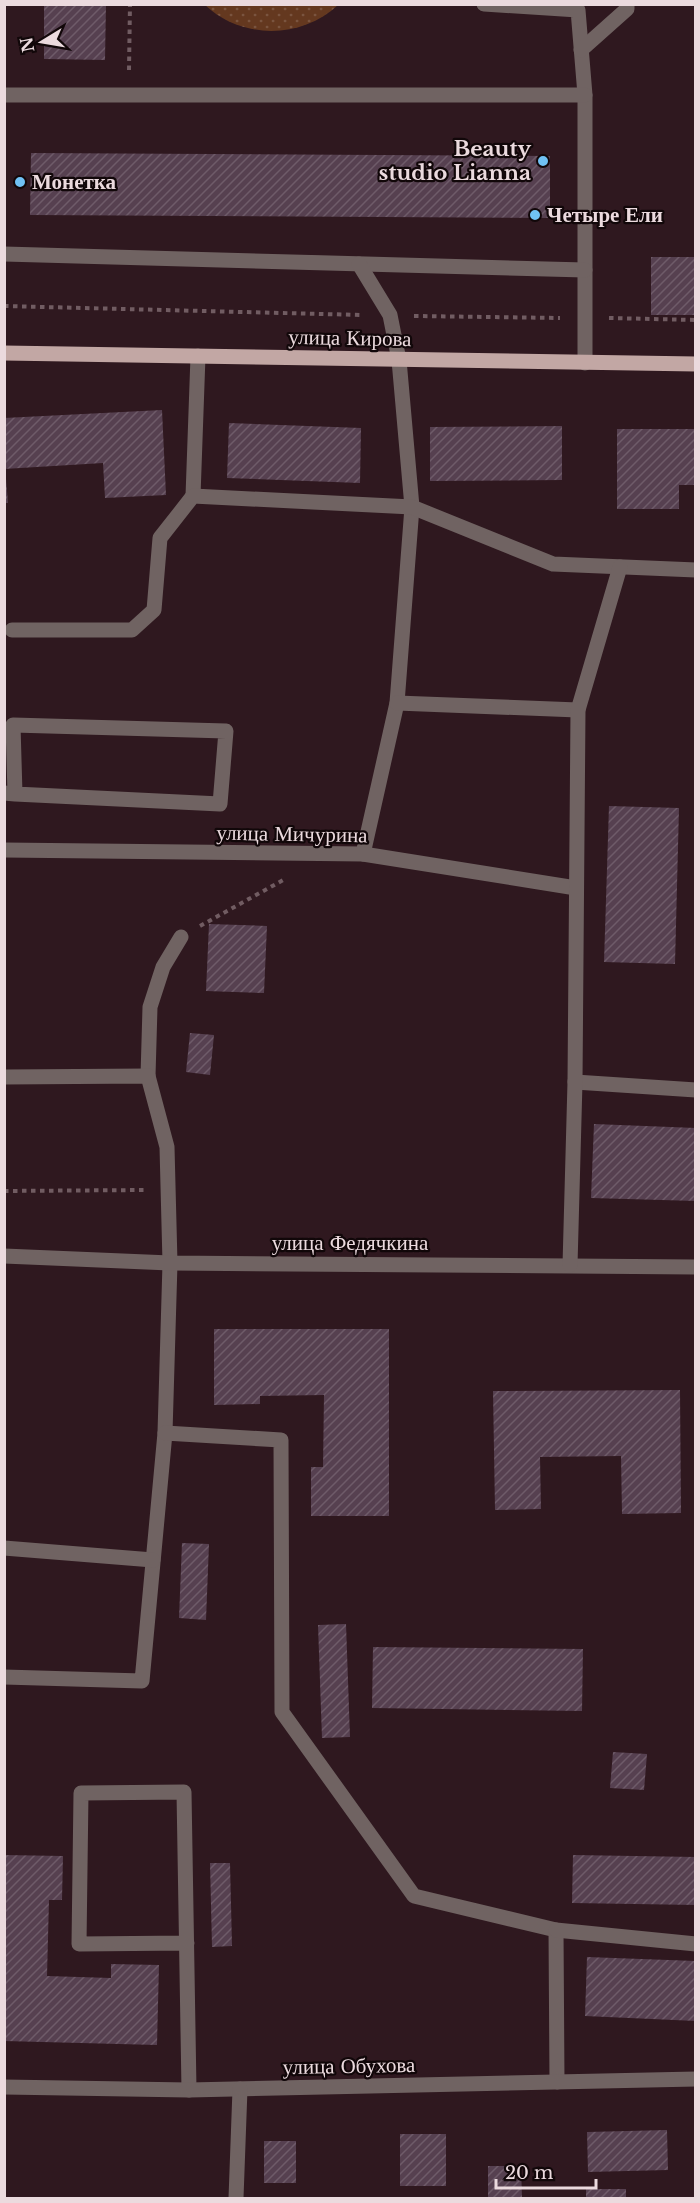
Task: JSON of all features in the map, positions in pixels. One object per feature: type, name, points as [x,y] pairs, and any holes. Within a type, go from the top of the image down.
[{"type":"main road","name":"улица Кирова","points":[[4,353],[696,364]]},
{"type":"street","points":[[484,4],[578,10],[585,95],[585,363]]},
{"type":"street","points":[[581,51],[627,9],[627,4]]},
{"type":"street","points":[[4,95],[585,95]]},
{"type":"street","points":[[4,255],[585,270]]},
{"type":"street","points":[[359,264],[390,315],[399,360],[412,507],[397,703],[363,855]]},
{"type":"street","points":[[12,630],[132,630],[154,610],[160,538],[193,496],[198,356]]},
{"type":"street","points":[[193,496],[412,507],[553,564],[696,570]]},
{"type":"street","points":[[570,1265],[575,1082],[578,710],[620,567]]},
{"type":"street","points":[[397,703],[578,710]]},
{"type":"street","points":[[13,725],[226,731],[220,804],[10,794],[13,725]]},
{"type":"street","name":"улица Мичурина","points":[[4,850],[363,855],[576,888]]},
{"type":"street","points":[[4,1677],[142,1682],[165,1433],[170,1263],[166,1147],[148,1076],[150,1007],[163,967],[181,937]]},
{"type":"street","points":[[4,1077],[148,1076]]},
{"type":"street","points":[[575,1082],[696,1090]]},
{"type":"street","name":"улица Федячкина","points":[[4,1256],[170,1263],[696,1267]]},
{"type":"street","points":[[165,1433],[281,1440],[282,1712],[414,1896],[556,1930],[696,1944]]},
{"type":"street","points":[[4,1548],[153,1560]]},
{"type":"street","points":[[187,1943],[79,1944],[81,1793],[184,1792],[187,1943],[189,2090]]},
{"type":"street","points":[[556,1930],[557,2082]]},
{"type":"street","name":"улица Обухова","points":[[4,2087],[189,2090],[696,2079]]},
{"type":"street","points":[[236,2199],[240,2089]]},
{"type":"path","points":[[128,95],[130,4]]},
{"type":"path","points":[[4,306],[696,320]]},
{"type":"path","points":[[181,937],[290,876]]},
{"type":"path","points":[[4,1191],[168,1190]]},
{"type":"shaded area","points":[[205,5],[338,5],[307,24],[272,31],[236,25]]},
{"type":"building","points":[[44,4],[106,4],[105,60],[44,59]]},
{"type":"building","points":[[31,153],[550,156],[550,218],[30,215]]},
{"type":"building","points":[[651,257],[696,257],[696,315],[651,315]]},
{"type":"building","points":[[162,410],[166,495],[105,498],[103,463],[4,469],[4,418]]},
{"type":"building","points":[[229,423],[361,428],[360,483],[227,478]]},
{"type":"building","points":[[562,426],[562,480],[430,481],[430,427]]},
{"type":"building","points":[[617,429],[696,429],[696,485],[679,485],[679,509],[617,509]]},
{"type":"building","points":[[4,479],[6,479],[8,503],[4,503]]},
{"type":"building","points":[[609,806],[679,808],[675,964],[604,962]]},
{"type":"building","points":[[209,924],[267,926],[264,993],[206,991]]},
{"type":"building","points":[[190,1033],[214,1035],[210,1075],[186,1072]]},
{"type":"building","points":[[594,1124],[696,1128],[696,1201],[591,1198]]},
{"type":"building","points":[[214,1329],[389,1329],[389,1516],[311,1516],[311,1467],[323,1467],[324,1395],[260,1396],[260,1404],[214,1405]]},
{"type":"building","points":[[680,1390],[681,1513],[622,1514],[621,1456],[540,1457],[541,1509],[495,1510],[493,1391]]},
{"type":"building","points":[[182,1543],[209,1544],[206,1620],[179,1618]]},
{"type":"building","points":[[346,1624],[350,1737],[322,1738],[318,1625]]},
{"type":"building","points":[[373,1647],[583,1649],[582,1711],[372,1708]]},
{"type":"building","points":[[613,1752],[647,1754],[644,1790],[610,1788]]},
{"type":"building","points":[[4,1855],[63,1856],[62,1900],[49,1900],[47,1976],[111,1978],[111,1964],[159,1965],[157,2045],[4,2041]]},
{"type":"building","points":[[573,1855],[696,1857],[696,1905],[572,1903]]},
{"type":"building","points":[[210,1863],[230,1863],[232,1946],[212,1947]]},
{"type":"building","points":[[587,1957],[696,1961],[696,2021],[585,2016]]},
{"type":"building","points":[[667,2130],[668,2170],[588,2172],[587,2132]]},
{"type":"building","points":[[400,2134],[446,2134],[446,2186],[400,2186]]},
{"type":"building","points":[[264,2141],[296,2141],[296,2183],[264,2183]]},
{"type":"building","points":[[488,2166],[521,2166],[522,2198],[488,2198]]},
{"type":"building","points":[[586,2189],[626,2189],[626,2198],[586,2198]]},
{"type":"place","name":"Beauty studio Lianna","points":[[543,161]]},
{"type":"place","name":"Монетка","points":[[20,182]]},
{"type":"place","name":"Четыре Ели","points":[[535,215]]}]
